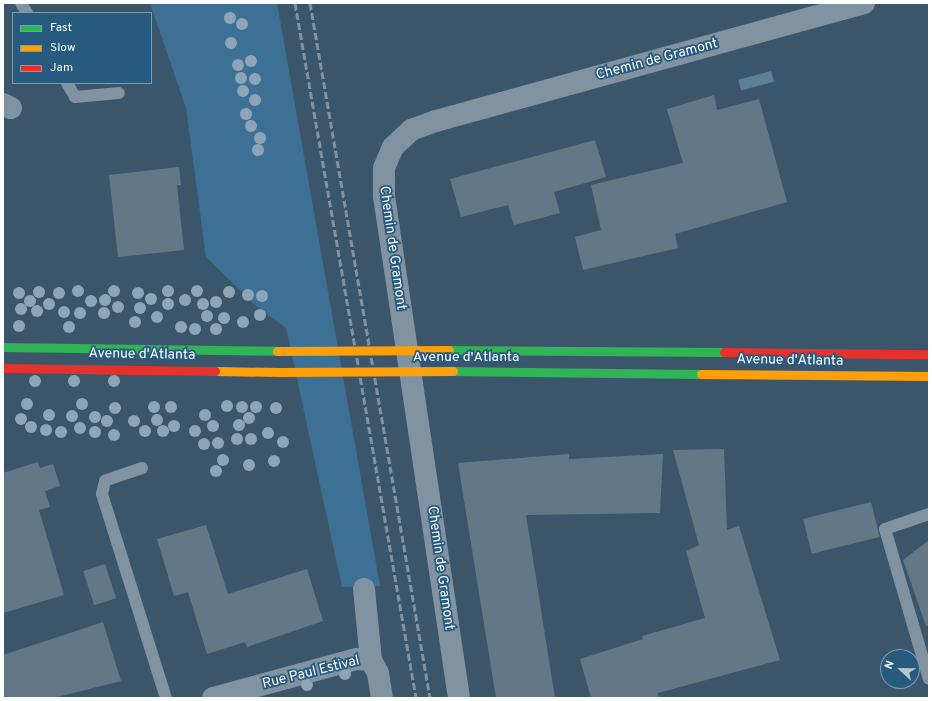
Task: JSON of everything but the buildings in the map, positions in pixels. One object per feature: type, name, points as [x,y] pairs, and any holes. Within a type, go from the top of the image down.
[{"type":"main road","name":"Avenue d'Atlanta","points":[[3,347],[277,351],[449,350],[929,354]]},
{"type":"main road","name":"Avenue d'Atlanta","points":[[3,368],[280,372],[453,371],[929,376]]},
{"type":"street","name":"Chemin de Gramont","points":[[459,698],[384,196],[384,168],[393,147],[411,130],[430,122],[864,3]]},
{"type":"street","points":[[364,589],[371,660]]},
{"type":"street","name":"Rue Paul Estival","points":[[213,698],[357,659],[371,660],[378,673],[382,698]]},
{"type":"lane","points":[[21,3],[26,12]]},
{"type":"lane","points":[[68,84],[75,96],[119,93]]},
{"type":"lane","points":[[142,468],[105,481],[102,494],[166,698]]},
{"type":"lane","points":[[929,514],[885,529],[929,679]]},
{"type":"shaded area","points":[[150,3],[277,3],[380,586],[342,587],[286,328],[255,305],[206,257],[186,108]]},
{"type":"shaded area","points":[[771,71],[774,82],[741,90],[738,80]]},
{"type":"railway","points":[[295,3],[416,698]]},
{"type":"railway","points":[[310,3],[430,698]]},
{"type":"traffic: fast","points":[[3,347],[277,351]]},
{"type":"traffic: fast","points":[[449,350],[724,352]]},
{"type":"traffic: fast","points":[[453,371],[701,374]]},
{"type":"traffic: slow","points":[[277,351],[449,350]]},
{"type":"traffic: slow","points":[[215,371],[280,372]]},
{"type":"traffic: slow","points":[[280,372],[453,371]]},
{"type":"traffic: slow","points":[[701,374],[929,376]]},
{"type":"traffic: jam","points":[[724,352],[929,354]]},
{"type":"traffic: jam","points":[[3,368],[215,371]]}]
